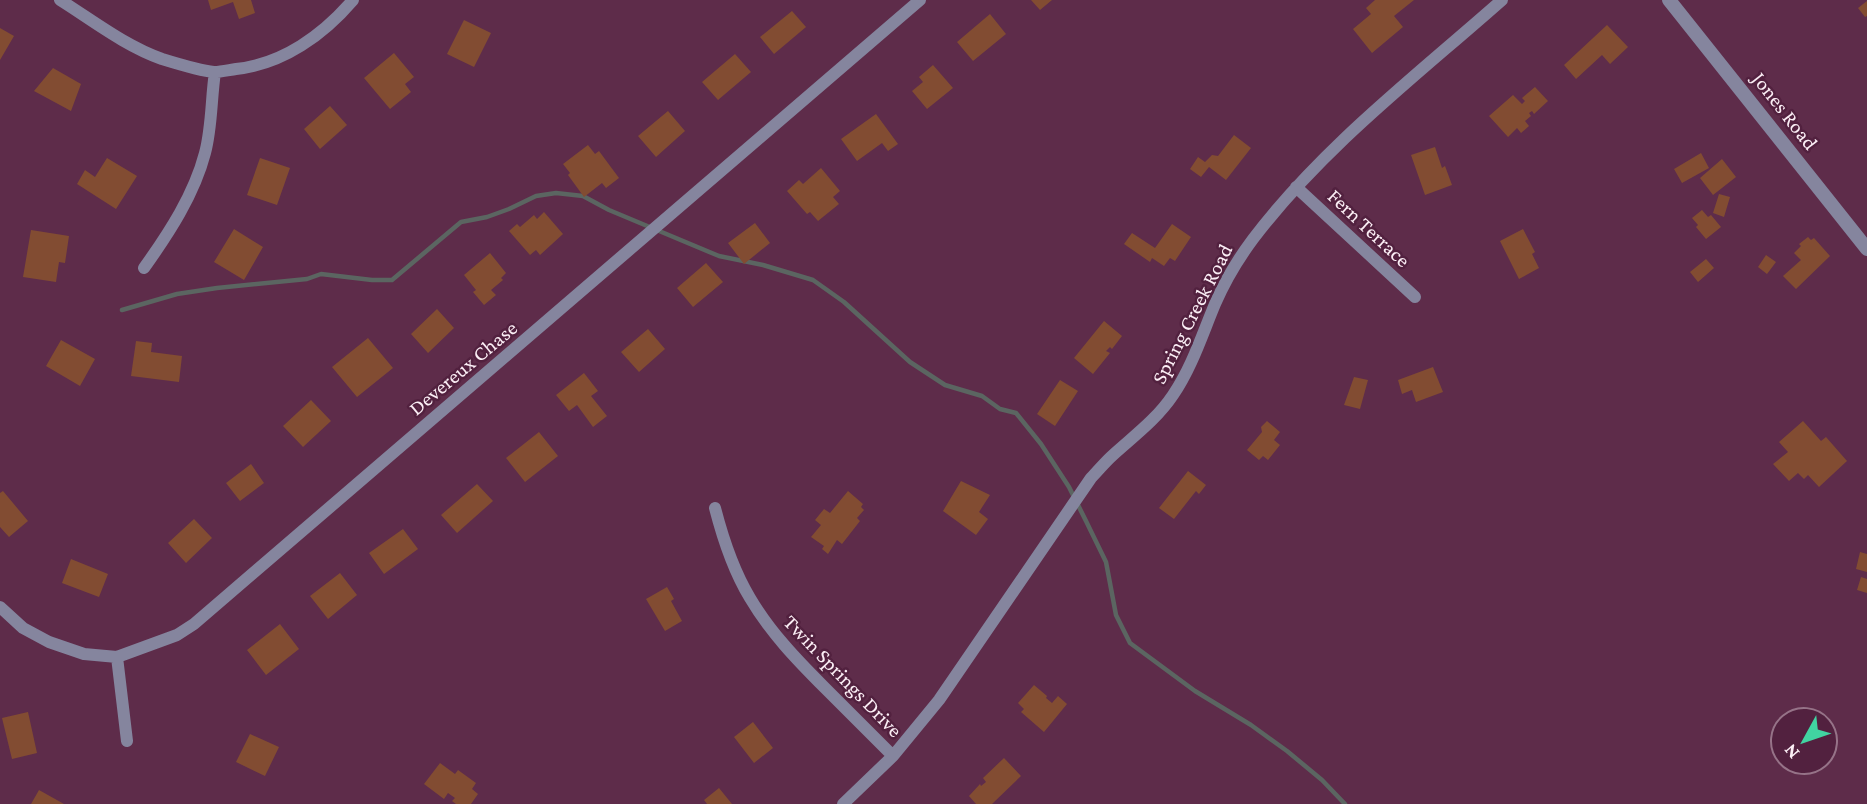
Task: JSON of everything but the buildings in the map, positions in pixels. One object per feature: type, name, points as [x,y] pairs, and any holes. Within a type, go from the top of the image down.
[{"type":"street","points":[[60,0],[130,44],[162,59],[215,72],[269,62],[302,46],[323,31],[353,0]]},
{"type":"street","name":"Devereux Chase","points":[[0,607],[23,628],[49,642],[84,654],[117,657],[177,635],[194,624],[920,0]]},
{"type":"street","name":"Spring Creek Road","points":[[843,804],[893,756],[939,700],[1091,478],[1110,457],[1152,421],[1172,397],[1193,361],[1215,303],[1252,240],[1296,187],[1349,134],[1502,0]]},
{"type":"street","name":"Jones Road","points":[[1670,0],[1867,250]]},
{"type":"street","points":[[144,268],[168,234],[194,185],[205,153],[215,72]]},
{"type":"street","name":"Fern Terrace","points":[[1296,187],[1415,296]]},
{"type":"street","name":"Twin Springs Drive","points":[[715,508],[723,539],[735,568],[749,597],[767,624],[794,656],[893,756]]},
{"type":"street","points":[[117,657],[127,741]]},
{"type":"waterway","points":[[122,310],[177,294],[307,279],[321,274],[392,280],[461,222],[487,217],[536,196],[556,193],[583,196],[609,210],[719,256],[763,265],[813,280],[844,302],[910,362],[945,385],[982,396],[1000,409],[1016,413],[1041,444],[1069,487],[1086,521],[1106,562],[1116,615],[1130,643],[1195,691],[1251,725],[1287,751],[1322,780],[1345,804]]}]
